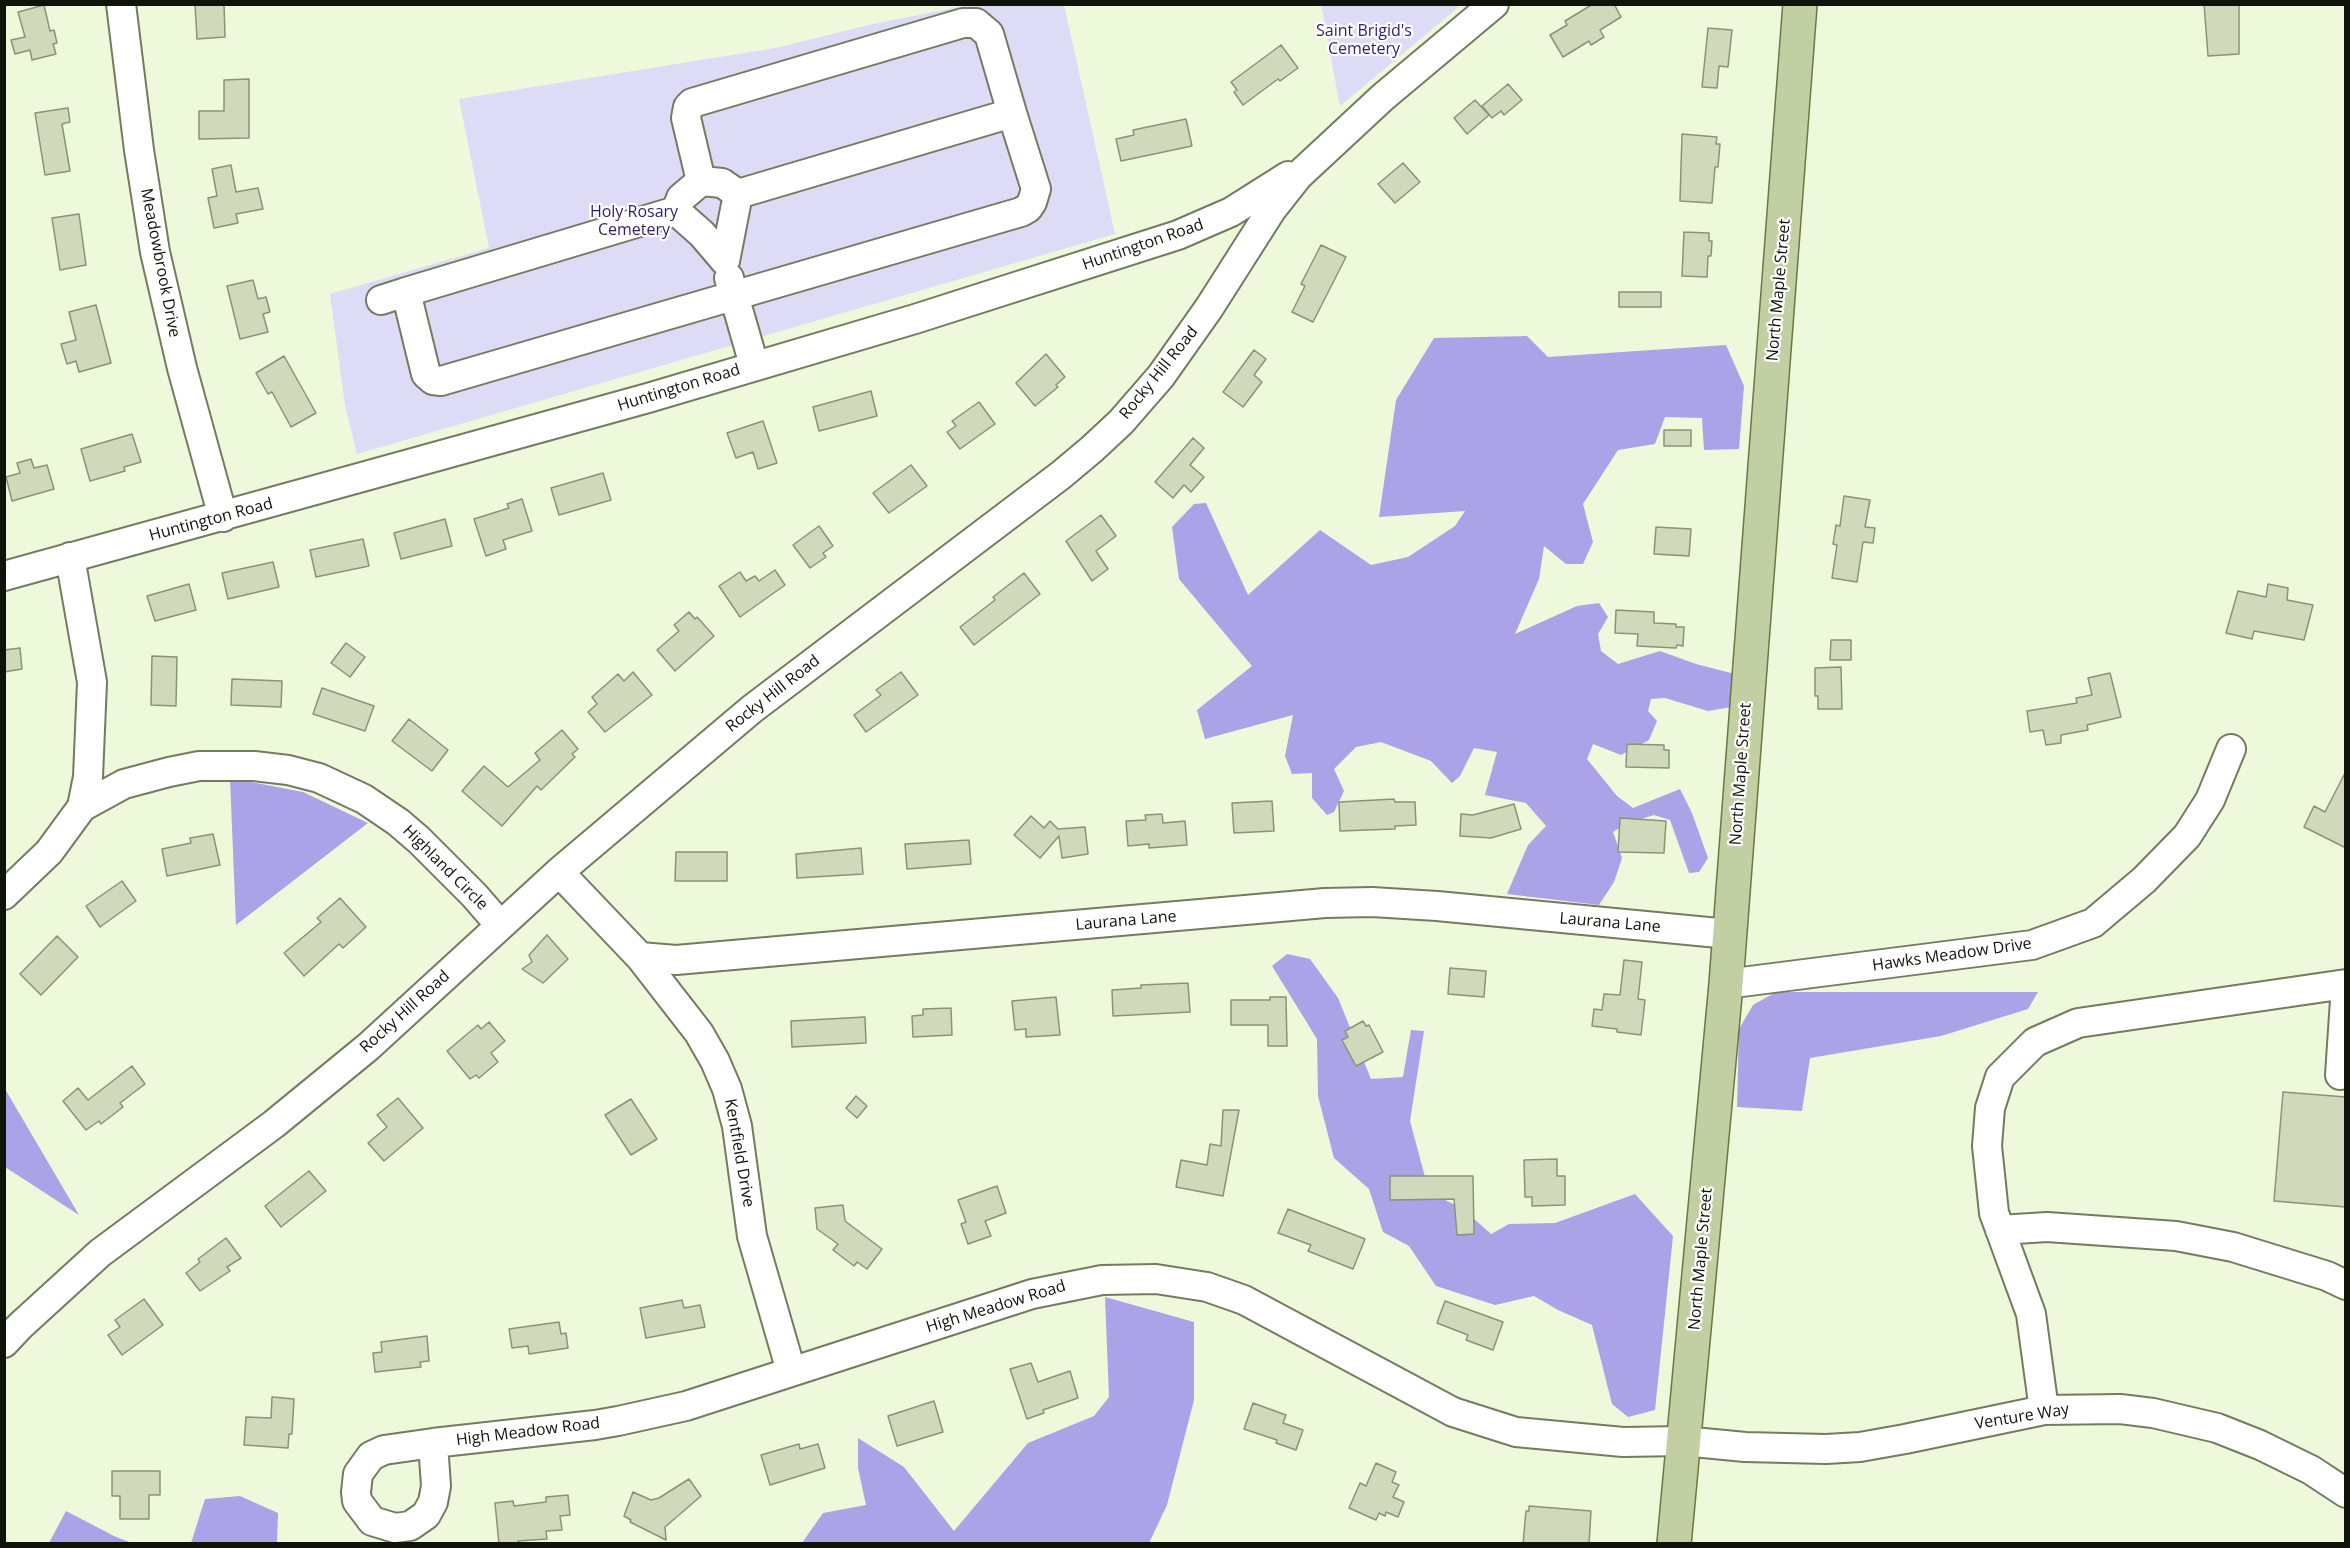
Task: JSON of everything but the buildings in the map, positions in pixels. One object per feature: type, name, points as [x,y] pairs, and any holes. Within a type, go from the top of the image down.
[{"type":"main road","name":"North Maple Street","points":[[1674,1544],[1726,984],[1800,4]]},
{"type":"street","name":"Meadowbrook Drive","points":[[121,4],[139,150],[155,252],[182,368],[223,517]]},
{"type":"street","name":"Rocky Hill Road","points":[[4,1343],[100,1253],[321,1088],[559,872],[752,709],[1061,475],[1100,442],[1121,422],[1161,376],[1209,308],[1284,193],[1330,145],[1494,4]]},
{"type":"street","points":[[676,211],[394,296],[426,374],[436,381],[735,297],[1028,208],[1035,197],[1036,189],[989,34],[976,23],[963,23],[692,103],[688,107],[686,118],[701,181]]},
{"type":"street","points":[[738,194],[1012,113]]},
{"type":"street","name":"Huntington Road","points":[[4,576],[648,398],[915,319],[1178,235],[1242,206],[1330,145]]},
{"type":"street","points":[[676,211],[681,198],[701,181],[722,183],[738,194]]},
{"type":"street","points":[[725,261],[738,194]]},
{"type":"street","points":[[676,211],[702,234],[725,261],[754,365]]},
{"type":"street","name":"Highland Circle","points":[[4,895],[50,852],[82,807],[88,777],[92,682],[70,557]]},
{"type":"street","name":"Hawks Meadow Drive","points":[[1726,984],[2032,945],[2093,923],[2144,880],[2187,836],[2210,800],[2231,749]]},
{"type":"street","name":"Highland Circle","points":[[82,807],[124,784],[199,766],[254,766],[305,774],[346,789],[398,822],[440,859],[500,925]]},
{"type":"street","points":[[559,872],[640,957]]},
{"type":"street","name":"Laurana Lane","points":[[640,957],[688,959],[1326,903],[1372,902],[1729,934]]},
{"type":"street","name":"Kentfield Drive","points":[[640,957],[699,1033],[727,1089],[737,1126],[752,1236],[791,1371]]},
{"type":"street","points":[[2044,1410],[2031,1314],[1994,1213],[1987,1146],[1990,1108],[2000,1077],[2034,1042],[2078,1023],[2346,985],[2340,1075]]},
{"type":"street","points":[[2000,1230],[2047,1227],[2176,1236],[2233,1247],[2327,1276],[2346,1286]]},
{"type":"street","name":"High Meadow Road","points":[[433,1443],[618,1421],[686,1406],[1032,1294],[1102,1280],[1156,1279],[1207,1287],[1244,1300],[1424,1398],[1479,1422],[1542,1436],[1623,1442],[1683,1442]]},
{"type":"street","name":"Venture Way","points":[[1683,1442],[1788,1449],[1860,1447],[2044,1410],[2120,1409],[2153,1413],[2217,1428],[2260,1445],[2311,1470],[2346,1492]]},
{"type":"green space","name":"Saint Brigid's Cemetery","points":[[1321,4],[1461,4],[1461,5],[1340,106]]},
{"type":"green space","name":"Holy Rosary Cemetery","points":[[970,5],[1064,5],[1115,234],[357,454],[345,405],[330,294],[489,248],[459,99],[776,48],[873,24]]},
{"type":"shaded area","points":[[1527,336],[1548,357],[1726,345],[1744,386],[1739,449],[1704,450],[1702,418],[1665,417],[1655,444],[1618,450],[1583,504],[1593,542],[1583,564],[1566,564],[1544,546],[1539,579],[1515,634],[1577,606],[1599,603],[1608,617],[1598,634],[1601,651],[1618,664],[1660,651],[1696,664],[1735,674],[1732,707],[1708,711],[1665,698],[1651,699],[1648,711],[1657,721],[1649,740],[1621,755],[1593,744],[1587,759],[1617,796],[1633,808],[1680,789],[1692,813],[1708,858],[1699,872],[1689,873],[1670,820],[1654,815],[1628,823],[1613,832],[1622,858],[1614,882],[1599,905],[1507,894],[1528,845],[1546,826],[1526,803],[1485,795],[1497,752],[1474,748],[1460,776],[1452,783],[1431,761],[1381,742],[1356,747],[1334,769],[1344,791],[1334,812],[1327,815],[1312,798],[1312,773],[1292,774],[1285,756],[1293,715],[1205,739],[1197,710],[1252,666],[1179,579],[1172,527],[1194,504],[1206,503],[1248,595],[1320,530],[1371,565],[1408,557],[1455,526],[1465,511],[1379,517],[1396,400],[1434,338]]},
{"type":"shaded area","points":[[230,778],[303,792],[368,823],[236,925]]},
{"type":"shaded area","points":[[1287,954],[1310,959],[1338,998],[1371,1079],[1403,1077],[1411,1030],[1424,1031],[1410,1121],[1429,1192],[1463,1209],[1491,1234],[1509,1224],[1555,1223],[1635,1194],[1673,1236],[1655,1410],[1628,1417],[1612,1404],[1592,1325],[1534,1296],[1495,1305],[1436,1286],[1409,1246],[1383,1232],[1369,1189],[1334,1158],[1318,1096],[1317,1039],[1272,966]]},
{"type":"shaded area","points":[[1776,992],[2038,992],[2028,1009],[1941,1036],[1810,1058],[1802,1111],[1737,1107],[1739,1029],[1753,1005]]},
{"type":"shaded area","points":[[5,1089],[79,1215],[5,1167]]},
{"type":"shaded area","points":[[1105,1297],[1194,1322],[1194,1400],[1167,1505],[1149,1543],[802,1543],[823,1513],[866,1505],[858,1468],[858,1438],[904,1467],[954,1531],[1028,1443],[1094,1416],[1109,1397]]},
{"type":"shaded area","points":[[240,1496],[278,1513],[277,1543],[191,1543],[205,1499]]},
{"type":"shaded area","points":[[66,1511],[114,1536],[132,1543],[49,1543]]}]
